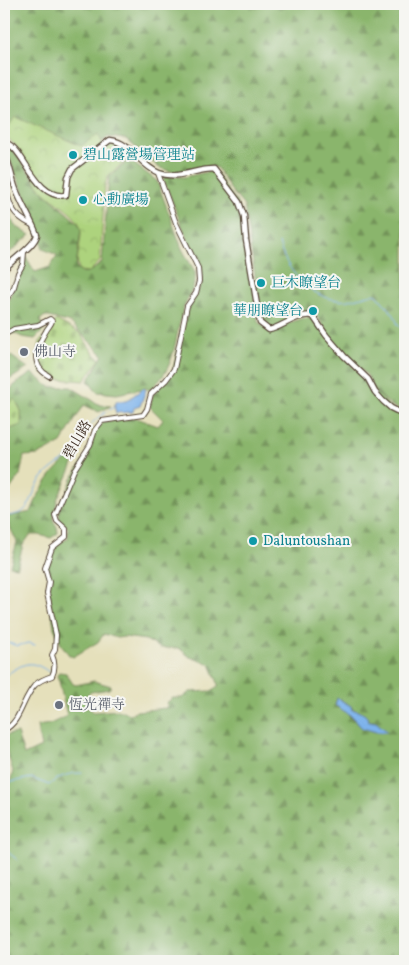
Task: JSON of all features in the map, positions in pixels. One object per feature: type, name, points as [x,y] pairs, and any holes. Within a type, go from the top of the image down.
[{"type":"street","points":[[4,143],[9,144],[16,151],[38,183],[46,189],[62,195],[66,194],[68,177],[72,168],[110,140],[123,143],[135,156],[158,173],[179,176],[214,169],[239,202],[244,216],[246,240],[260,323],[269,330],[301,317],[313,316],[344,356],[368,379],[375,392],[383,401],[391,408],[405,415]]},
{"type":"street","points":[[4,153],[9,161],[15,185],[36,236],[36,240],[4,270]]},
{"type":"street","name":"碧山路","points":[[4,730],[12,726],[34,686],[41,680],[52,676],[55,666],[52,655],[55,649],[56,638],[47,592],[49,582],[45,568],[52,548],[66,537],[66,529],[57,521],[55,515],[74,470],[90,445],[94,430],[102,421],[143,415],[147,409],[151,394],[166,380],[174,369],[187,306],[196,293],[199,281],[198,268],[176,223],[158,173]]},
{"type":"street","points":[[4,179],[10,207],[19,219],[32,225]]},
{"type":"street","points":[[4,303],[14,287],[23,264],[24,252]]},
{"type":"street","points":[[4,335],[14,329],[38,325],[50,319],[52,320],[46,329],[36,357],[37,365],[42,372],[49,376]]},
{"type":"street","points":[[4,780],[4,788]]},
{"type":"green space","points":[[4,4],[405,4],[405,414],[376,392],[367,375],[349,359],[327,333],[312,310],[307,310],[277,327],[270,328],[264,323],[244,206],[217,168],[204,167],[186,172],[173,172],[158,167],[126,139],[108,137],[102,142],[98,135],[81,146],[69,140],[4,133]]},
{"type":"green space","points":[[15,117],[81,146],[98,134],[105,148],[115,143],[128,159],[108,176],[105,185],[100,261],[89,272],[80,271],[78,265],[81,233],[78,222],[41,189],[18,150],[4,133]]},
{"type":"green space","points":[[4,133],[8,140],[4,142]]},
{"type":"green space","points":[[8,148],[13,150],[41,190],[78,223],[81,229],[76,266],[80,272],[90,271],[102,262],[109,177],[129,160],[157,181],[182,249],[195,272],[195,277],[193,287],[183,309],[170,363],[162,378],[149,390],[146,388],[117,394],[97,392],[88,381],[103,355],[71,323],[45,316],[40,320],[44,330],[35,339],[22,337],[14,333],[4,336],[4,311],[26,257],[35,272],[50,267],[57,255],[43,249],[39,231],[6,150]]},
{"type":"green space","points":[[212,171],[217,173],[237,202],[243,217],[258,322],[272,332],[297,320],[313,319],[394,412],[405,416],[405,961],[4,961],[4,840],[6,824],[4,822],[4,800],[6,800],[13,771],[4,743],[7,735],[17,733],[24,755],[41,747],[37,726],[50,724],[67,716],[57,676],[59,672],[66,673],[73,684],[76,685],[94,681],[111,686],[109,689],[91,692],[86,696],[87,706],[94,712],[118,710],[130,714],[137,711],[166,708],[168,706],[166,703],[173,698],[182,698],[190,692],[211,691],[218,687],[210,664],[190,657],[179,648],[160,648],[146,640],[117,638],[104,634],[98,642],[73,657],[69,655],[61,644],[54,628],[49,591],[50,578],[47,566],[54,547],[68,538],[68,528],[59,519],[60,507],[72,479],[92,445],[95,431],[103,422],[134,417],[158,426],[163,420],[150,407],[153,394],[172,373],[187,312],[199,288],[202,274],[197,257],[189,243],[163,179],[166,176],[184,177]],"holes":[[[339,699],[352,707],[352,710],[362,713],[369,721],[373,721],[362,728],[346,712]]]},
{"type":"green space","points":[[4,195],[14,225],[30,235],[6,256],[4,261]]},
{"type":"green space","points":[[56,320],[80,333],[94,354],[100,359],[84,381],[57,379],[41,372],[37,356],[40,342]]},
{"type":"green space","points":[[4,351],[28,368],[4,383]]},
{"type":"green space","points":[[32,373],[50,387],[71,387],[100,405],[111,406],[99,412],[84,405],[61,443],[38,455],[24,456],[20,475],[4,498],[4,431],[21,425],[21,411],[15,399],[4,406],[5,400],[13,386]]},
{"type":"green space","points":[[15,399],[21,411],[21,425],[4,431],[4,406]]},
{"type":"green space","points":[[79,451],[57,500],[53,520],[58,533],[51,538],[30,535],[23,545],[17,567],[10,566],[17,542],[5,517],[31,512],[50,477],[62,463]]},
{"type":"water","points":[[144,388],[146,390],[140,406],[134,408],[133,412],[116,413],[114,406],[117,401],[126,401]]},
{"type":"water","points":[[337,698],[351,706],[352,710],[362,713],[369,721],[376,722],[388,732],[376,732],[362,728],[350,715],[335,705]]},
{"type":"waterway","points":[[279,243],[287,263],[308,288],[327,298],[338,300],[351,300],[373,294],[377,295],[394,315],[398,325],[405,330]]},
{"type":"waterway","points":[[4,516],[14,515],[26,508],[43,477],[76,449],[81,438],[92,423],[113,408]]},
{"type":"waterway","points":[[4,641],[17,646],[28,643],[35,645]]},
{"type":"waterway","points":[[4,676],[26,664],[42,667],[49,672]]},
{"type":"waterway","points":[[6,783],[31,778],[49,785],[64,776],[82,773]]},
{"type":"waterway","points":[[4,849],[19,861]]},
{"type":"place","name":"碧山露營場管理站","points":[[73,155]]},
{"type":"place","name":"心動廣場","points":[[83,200]]},
{"type":"place","name":"巨木瞭望台","points":[[261,283]]},
{"type":"place","name":"華朋瞭望台","points":[[313,311]]},
{"type":"place","name":"佛山寺","points":[[24,352]]},
{"type":"place","name":"Daluntoushan","points":[[253,541]]},
{"type":"place","name":"恆光禪寺","points":[[59,705]]}]
